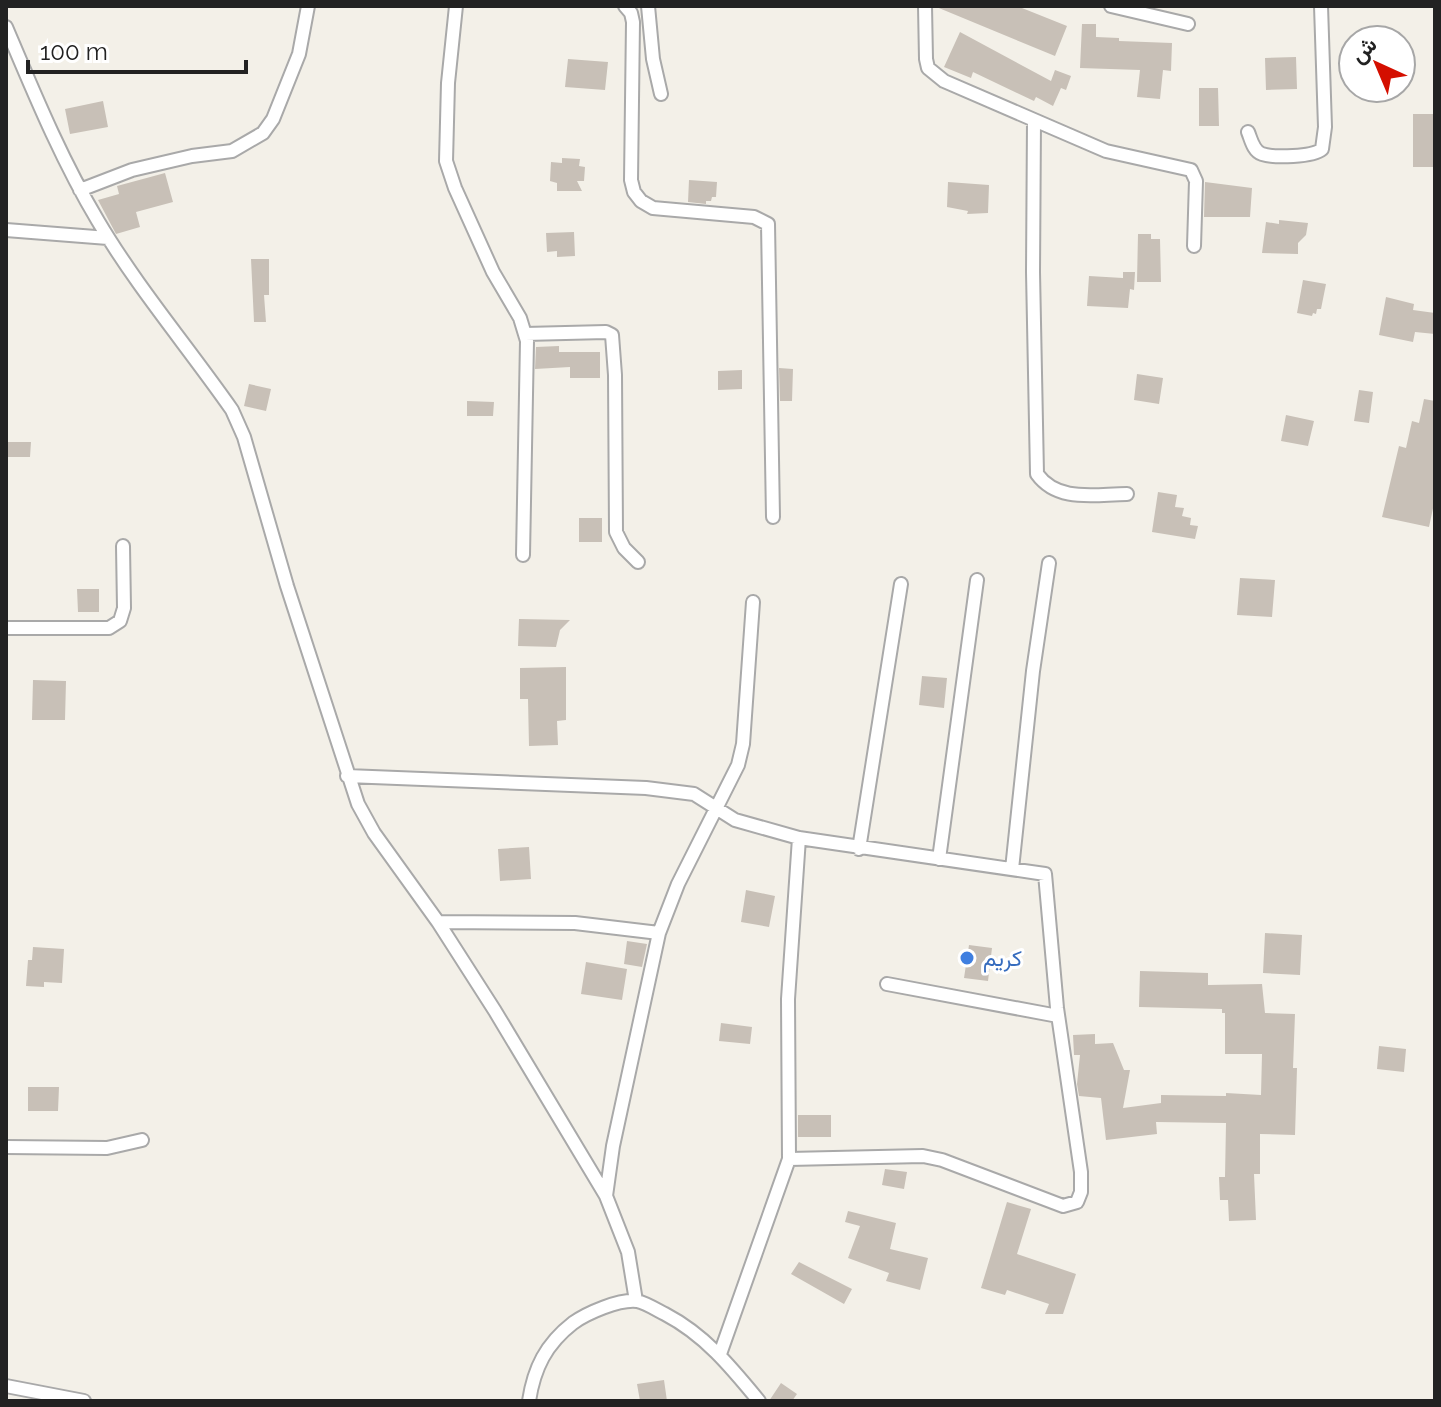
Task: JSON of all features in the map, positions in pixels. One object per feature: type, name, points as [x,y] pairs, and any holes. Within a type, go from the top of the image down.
[{"type":"street","points":[[80,190],[132,170],[192,156],[232,151],[263,133],[273,119],[299,54],[308,6]]},
{"type":"street","points":[[456,6],[448,83],[446,161],[493,272],[520,318],[527,341],[523,555]]},
{"type":"street","points":[[625,6],[633,22],[630,160],[634,192],[653,208],[754,217],[768,224],[773,517]]},
{"type":"street","points":[[648,6],[653,59],[661,94]]},
{"type":"street","points":[[925,6],[928,68],[944,81],[1106,151],[1191,170],[1196,181],[1194,246]]},
{"type":"street","points":[[1111,6],[1188,24]]},
{"type":"street","points":[[1248,132],[1254,147],[1262,154],[1313,155],[1322,149],[1325,127],[1321,6]]},
{"type":"street","points":[[6,27],[80,190],[108,238],[238,423],[347,776],[374,833],[438,922],[606,1196],[628,1252],[636,1301]]},
{"type":"street","points":[[1034,121],[1033,304],[1037,474],[1053,490],[1067,495],[1127,494]]},
{"type":"street","points":[[6,230],[108,238]]},
{"type":"street","points":[[525,334],[606,332],[612,335],[616,532],[624,548],[638,562]]},
{"type":"street","points":[[6,628],[109,628],[120,621],[124,608],[123,546]]},
{"type":"street","points":[[1012,869],[1033,671],[1049,563]]},
{"type":"street","points":[[939,859],[977,580]]},
{"type":"street","points":[[859,849],[901,584]]},
{"type":"street","points":[[606,1196],[616,1131],[659,933],[678,884],[738,765],[743,744],[753,602]]},
{"type":"street","points":[[347,776],[646,788],[694,794],[735,820],[799,838],[1045,874],[1058,1016],[1081,1172],[1081,1192],[1077,1202],[1063,1206],[942,1160],[923,1156],[789,1159]]},
{"type":"street","points":[[720,1354],[789,1159],[788,984],[799,838]]},
{"type":"street","points":[[438,922],[575,923],[659,933]]},
{"type":"street","points":[[887,984],[1058,1016]]},
{"type":"street","points":[[6,1147],[107,1148],[142,1140]]},
{"type":"street","points":[[529,1401],[540,1358],[557,1336],[579,1319],[603,1308],[636,1301],[686,1325],[720,1354],[759,1401]]},
{"type":"street","points":[[6,1386],[84,1401]]},
{"type":"building","points":[[934,6],[1017,6],[1067,26],[1055,56]]},
{"type":"building","points":[[1082,24],[1096,24],[1096,37],[1172,43],[1171,71],[1163,70],[1160,99],[1137,97],[1140,70],[1080,68]]},
{"type":"building","points":[[960,32],[1051,81],[1055,70],[1071,76],[1066,90],[1061,88],[1053,106],[1036,97],[1034,101],[973,72],[971,78],[944,67]]},
{"type":"building","points":[[1296,57],[1297,89],[1266,90],[1265,58]]},
{"type":"building","points":[[568,59],[608,62],[605,90],[565,87]]},
{"type":"building","points":[[1199,88],[1218,88],[1219,126],[1199,126]]},
{"type":"building","points":[[103,101],[108,127],[70,134],[65,109]]},
{"type":"building","points":[[1413,114],[1435,114],[1435,167],[1413,167]]},
{"type":"building","points":[[562,158],[580,159],[579,166],[585,167],[584,181],[577,181],[582,191],[557,191],[557,183],[550,181],[551,162],[562,163]]},
{"type":"building","points":[[165,173],[173,202],[136,212],[140,227],[116,234],[98,200],[119,194],[117,186]]},
{"type":"building","points":[[689,180],[717,182],[716,197],[706,201],[706,204],[688,202]]},
{"type":"building","points":[[948,182],[989,185],[988,213],[967,214],[968,211],[947,207]]},
{"type":"building","points":[[1205,182],[1252,188],[1250,217],[1204,217]]},
{"type":"building","points":[[1279,220],[1308,223],[1306,235],[1298,243],[1298,254],[1262,253],[1266,222],[1279,224]]},
{"type":"building","points":[[574,232],[575,256],[557,257],[557,251],[547,252],[546,233]]},
{"type":"building","points":[[1138,234],[1151,234],[1151,239],[1160,239],[1161,282],[1137,282]]},
{"type":"building","points":[[251,259],[269,259],[269,295],[264,295],[266,322],[254,322]]},
{"type":"building","points":[[1123,272],[1135,272],[1134,290],[1130,289],[1128,308],[1087,306],[1089,276],[1123,278]]},
{"type":"building","points":[[1303,280],[1326,284],[1321,309],[1317,309],[1312,316],[1297,313]]},
{"type":"building","points":[[1386,297],[1414,304],[1413,310],[1435,313],[1435,334],[1415,332],[1413,342],[1379,335]]},
{"type":"building","points":[[559,346],[559,352],[600,352],[600,378],[570,378],[570,367],[535,369],[536,347]]},
{"type":"building","points":[[779,368],[793,369],[792,401],[780,401]]},
{"type":"building","points":[[742,370],[742,389],[718,390],[718,371]]},
{"type":"building","points":[[1137,374],[1163,378],[1159,404],[1134,400]]},
{"type":"building","points":[[249,384],[271,389],[266,411],[244,406]]},
{"type":"building","points":[[1359,390],[1373,392],[1369,423],[1354,421]]},
{"type":"building","points":[[1424,399],[1435,401],[1435,499],[1429,527],[1382,517],[1399,446],[1406,448],[1412,421],[1419,423]]},
{"type":"building","points":[[467,401],[494,402],[493,416],[467,416]]},
{"type":"building","points":[[1286,415],[1314,421],[1308,446],[1281,441]]},
{"type":"building","points":[[6,442],[31,442],[30,457],[6,457]]},
{"type":"building","points":[[1158,492],[1177,495],[1175,507],[1184,508],[1182,516],[1191,518],[1190,525],[1198,526],[1195,539],[1152,532]]},
{"type":"building","points":[[579,518],[602,518],[602,542],[579,542]]},
{"type":"building","points":[[1240,578],[1275,580],[1272,617],[1237,615]]},
{"type":"building","points":[[77,589],[99,589],[99,612],[78,612]]},
{"type":"building","points":[[519,619],[570,620],[560,630],[556,647],[518,646]]},
{"type":"building","points":[[566,667],[566,720],[557,721],[558,745],[529,746],[528,699],[520,699],[520,668]]},
{"type":"building","points":[[922,676],[947,678],[944,708],[919,705]]},
{"type":"building","points":[[33,680],[66,681],[65,720],[32,720]]},
{"type":"building","points":[[529,847],[531,879],[500,881],[498,849]]},
{"type":"building","points":[[746,890],[775,896],[769,927],[741,922]]},
{"type":"building","points":[[1265,933],[1302,935],[1300,975],[1263,973]]},
{"type":"building","points":[[627,941],[647,944],[642,967],[624,964]]},
{"type":"building","points":[[969,945],[992,948],[988,981],[964,978]]},
{"type":"building","points":[[33,947],[64,949],[62,983],[44,982],[44,987],[26,986],[28,960],[32,960]]},
{"type":"building","points":[[586,962],[627,969],[622,1000],[581,994]]},
{"type":"building","points":[[1140,971],[1208,973],[1208,985],[1262,984],[1265,1013],[1295,1014],[1295,1135],[1260,1134],[1260,1174],[1254,1174],[1256,1220],[1229,1221],[1228,1200],[1220,1200],[1219,1177],[1225,1177],[1226,1123],[1156,1122],[1157,1134],[1106,1140],[1101,1098],[1079,1096],[1080,1055],[1074,1055],[1073,1035],[1095,1034],[1095,1044],[1113,1043],[1124,1070],[1130,1070],[1123,1108],[1161,1103],[1161,1095],[1261,1095],[1262,1054],[1225,1054],[1225,1013],[1222,1009],[1139,1007]]},
{"type":"building","points":[[721,1023],[752,1027],[750,1044],[719,1041]]},
{"type":"building","points":[[1379,1046],[1406,1049],[1404,1072],[1377,1069]]},
{"type":"building","points":[[28,1087],[59,1087],[58,1111],[28,1111]]},
{"type":"building","points":[[798,1115],[831,1115],[831,1137],[798,1137]]},
{"type":"building","points":[[885,1169],[907,1172],[904,1189],[882,1185]]},
{"type":"building","points":[[1007,1202],[1031,1209],[1017,1254],[1076,1274],[1063,1314],[1045,1314],[1049,1304],[1007,1290],[1005,1295],[981,1288]]},
{"type":"building","points":[[848,1211],[896,1223],[890,1249],[928,1258],[920,1290],[886,1281],[889,1273],[848,1258],[860,1226],[845,1222]]},
{"type":"building","points":[[799,1262],[852,1289],[844,1304],[791,1274]]},
{"type":"building","points":[[664,1380],[667,1401],[640,1401],[637,1384]]},
{"type":"building","points":[[781,1383],[797,1394],[792,1401],[769,1401]]},
{"type":"place","name":"كريم","points":[[967,958]]}]
